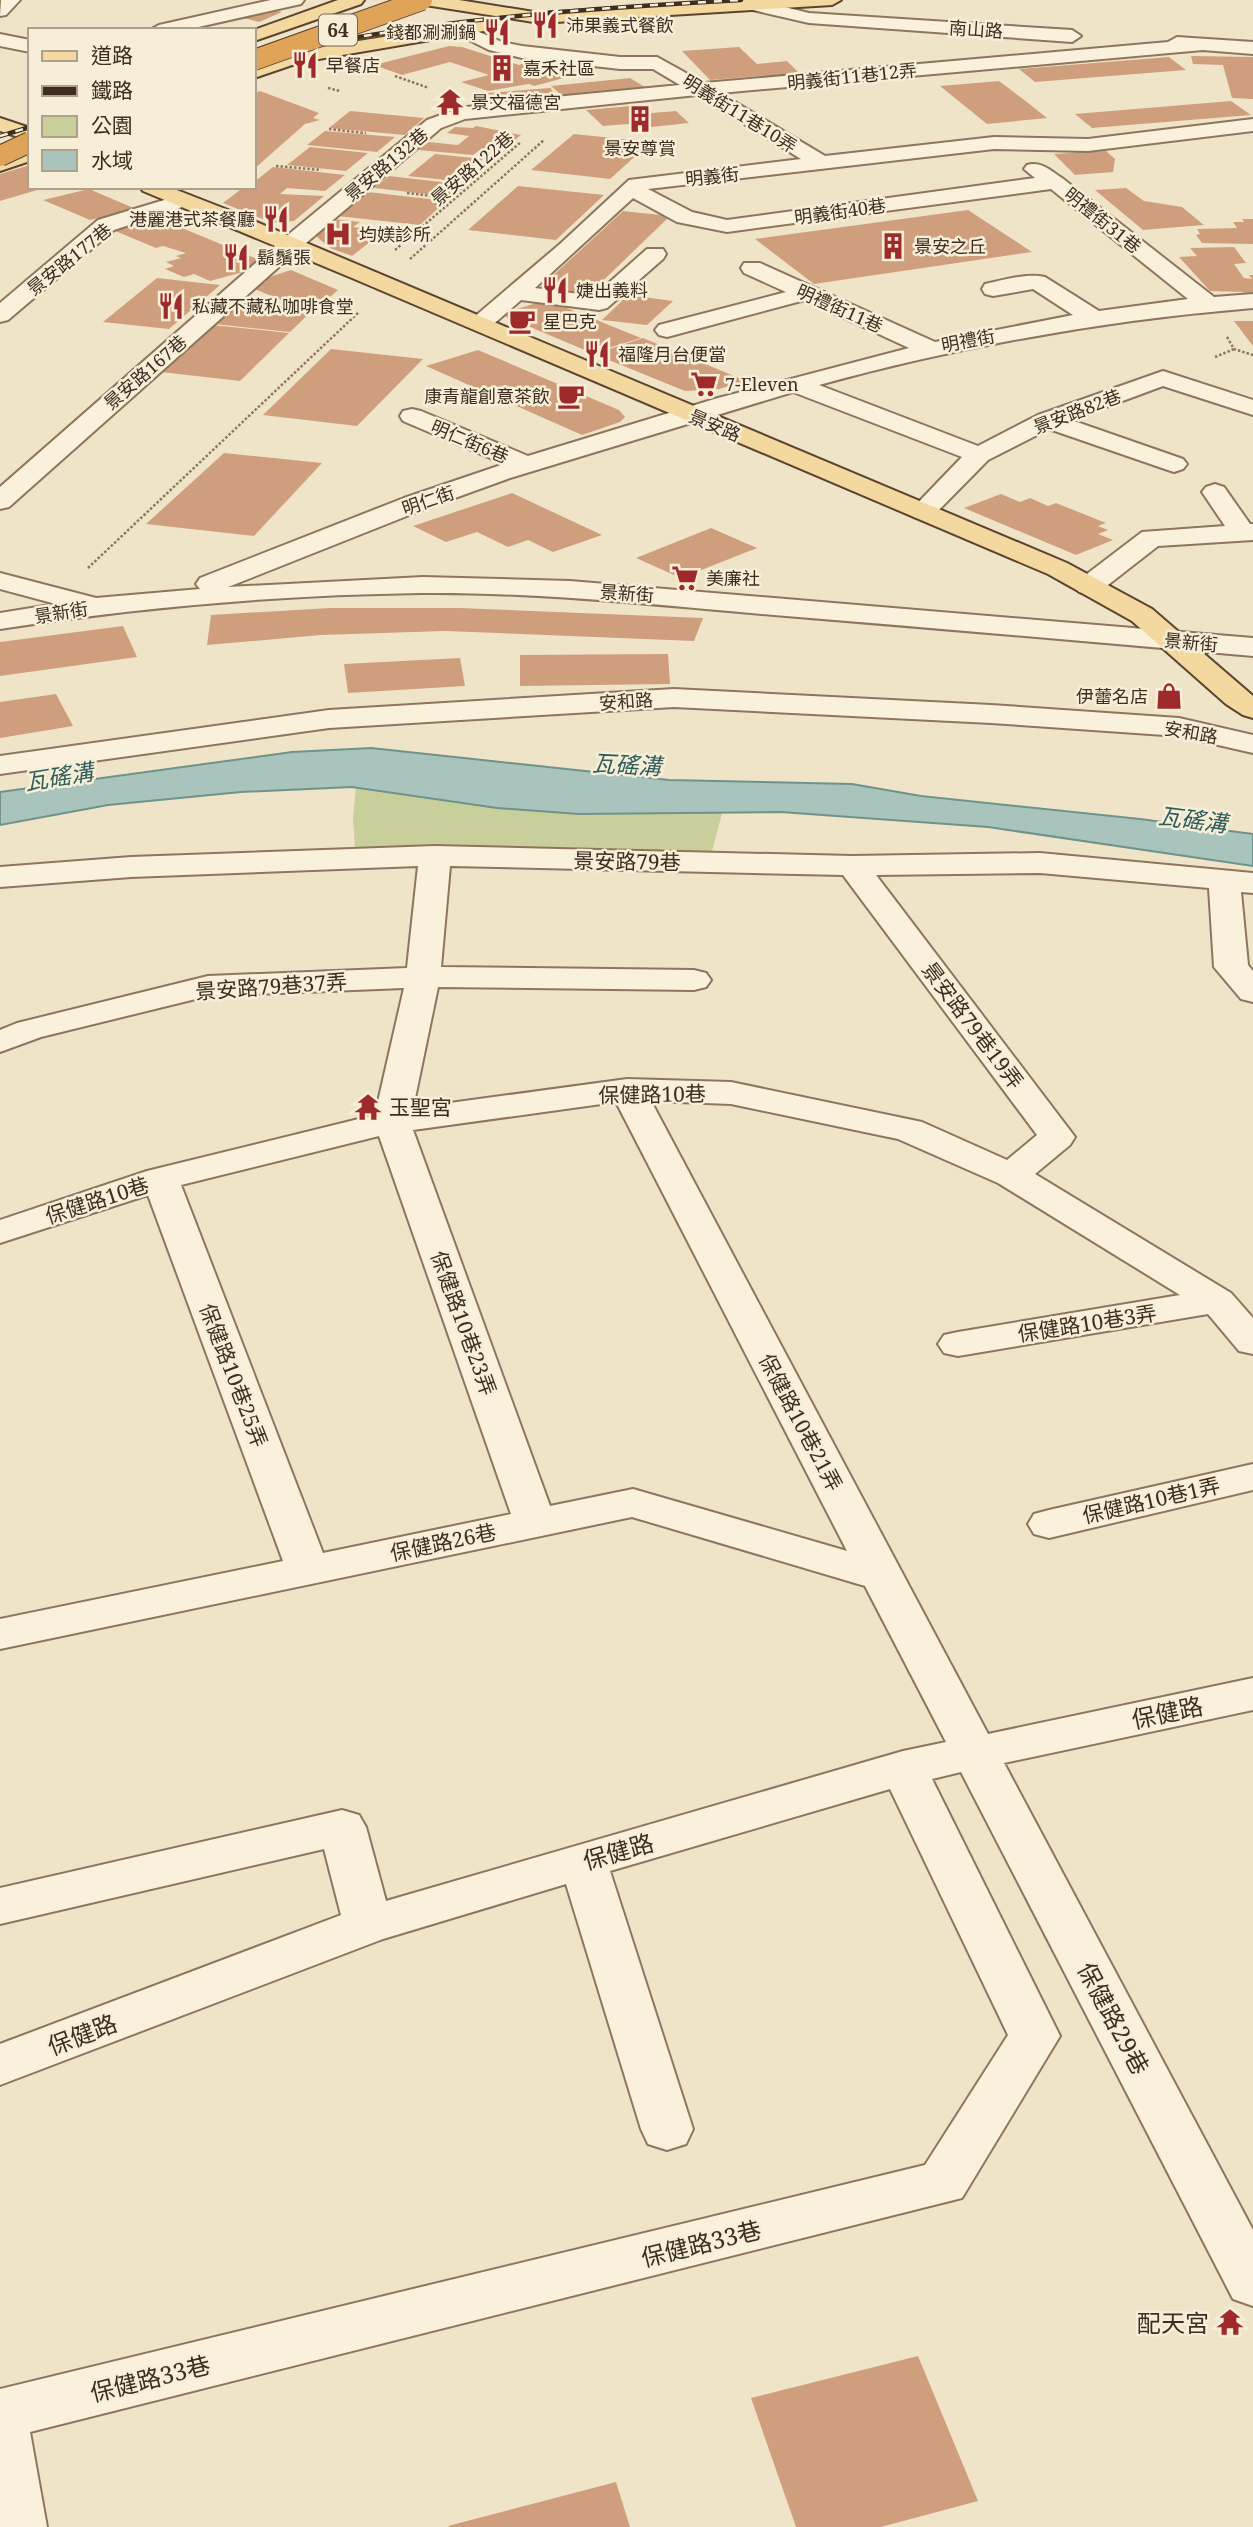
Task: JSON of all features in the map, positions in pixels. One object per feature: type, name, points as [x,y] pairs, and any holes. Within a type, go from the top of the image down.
[{"type":"highway","name":"64","points":[[256,37],[369,0]]},
{"type":"highway","name":"64","points":[[256,59],[423,0]]},
{"type":"highway","points":[[0,124],[28,116]]},
{"type":"highway","points":[[0,156],[28,146]]},
{"type":"main road","points":[[304,18],[396,0]]},
{"type":"main road","points":[[354,38],[407,0]]},
{"type":"main road","points":[[423,0],[459,3],[540,18]]},
{"type":"main road","points":[[290,58],[540,18],[832,0]]},
{"type":"main road","points":[[256,37],[346,1]]},
{"type":"main road","points":[[256,71],[459,3]]},
{"type":"main road","points":[[0,124],[28,134]]},
{"type":"main road","points":[[0,151],[28,145]]},
{"type":"main road","points":[[0,165],[28,155]]},
{"type":"main road","name":"景安路","points":[[155,189],[481,323],[689,414],[923,511],[1090,586],[1127,605],[1172,640],[1238,700],[1253,709]]},
{"type":"street","points":[[0,11],[11,0]]},
{"type":"street","points":[[168,28],[295,0]]},
{"type":"street","points":[[808,1],[808,13],[832,19]]},
{"type":"street","name":"南山路","points":[[750,4],[809,18],[1253,48]]},
{"type":"street","name":"明義街11巷10弄","points":[[461,29],[496,46],[522,52],[608,62],[657,63],[822,164]]},
{"type":"street","points":[[0,40],[28,46]]},
{"type":"street","name":"南山路","points":[[999,61],[1202,45]]},
{"type":"street","name":"明義街11巷12弄","points":[[704,90],[999,61]]},
{"type":"street","name":"景安路132巷","points":[[291,244],[434,124],[461,114],[502,108],[704,90]]},
{"type":"street","name":"明義街","points":[[481,323],[636,184],[994,143],[1088,145],[1253,125]]},
{"type":"street","name":"明禮街31巷","points":[[994,143],[1055,182],[1208,304]]},
{"type":"street","name":"明義街40巷","points":[[632,189],[685,217],[727,226],[1055,182]]},
{"type":"street","name":"景安路177巷","points":[[0,315],[106,225],[184,200]]},
{"type":"street","name":"景安路167巷","points":[[0,501],[291,244]]},
{"type":"street","points":[[517,293],[599,303],[654,254]]},
{"type":"street","name":"明禮街11巷","points":[[752,268],[929,348]]},
{"type":"street","points":[[993,289],[1037,282],[1093,317]]},
{"type":"street","points":[[667,330],[807,293]]},
{"type":"street","name":"明禮街","points":[[689,414],[929,348],[1093,317],[1253,301]]},
{"type":"street","name":"景安路82巷","points":[[923,511],[979,455],[1046,420],[1163,378],[1253,408]]},
{"type":"street","points":[[795,384],[979,455]]},
{"type":"street","name":"明仁街","points":[[172,599],[415,504],[689,414]]},
{"type":"street","name":"明仁街6巷","points":[[412,415],[529,466]]},
{"type":"street","points":[[1046,420],[1174,464]]},
{"type":"street","points":[[1215,492],[1248,533]]},
{"type":"street","points":[[1090,586],[1151,538],[1248,533]]},
{"type":"street","points":[[0,581],[95,606]]},
{"type":"street","name":"景新街","points":[[0,621],[95,606],[172,599],[423,584],[570,589],[1253,647]]},
{"type":"street","name":"安和路","points":[[0,765],[330,719],[674,698],[991,714],[1179,727],[1253,744]]},
{"type":"street","points":[[392,1122],[423,977],[435,856]]},
{"type":"street","name":"景安路79巷","points":[[0,877],[131,867],[435,856],[852,866],[1040,863],[1238,882]]},
{"type":"street","name":"景安路79巷19弄","points":[[852,866],[1057,1137],[1011,1175]]},
{"type":"street","points":[[1238,882],[1231,967],[1253,992]]},
{"type":"street","name":"景安路79巷37弄","points":[[0,1042],[29,1030],[208,986],[423,977],[694,980]]},
{"type":"street","name":"保健路10巷","points":[[0,1232],[160,1179],[392,1122],[627,1090],[731,1093],[909,1130],[1011,1175],[1217,1301],[1253,1342]]},
{"type":"street","name":"保健路10巷21弄","points":[[627,1090],[976,1754]]},
{"type":"street","name":"保健路10巷23弄","points":[[392,1122],[535,1523]]},
{"type":"street","name":"保健路10巷25弄","points":[[160,1179],[308,1570]]},
{"type":"street","name":"保健路10巷3弄","points":[[958,1344],[1217,1301]]},
{"type":"street","name":"保健路10巷1弄","points":[[1049,1524],[1253,1477]]},
{"type":"street","name":"保健路26巷","points":[[0,1634],[633,1503],[882,1576]]},
{"type":"street","name":"保健路","points":[[0,2065],[369,1925],[583,1861],[903,1768],[1253,1694]]},
{"type":"street","name":"保健路29巷","points":[[976,1754],[1253,2283]]},
{"type":"street","name":"保健路33巷","points":[[0,2414],[943,2183],[1034,2036],[903,1768]]},
{"type":"street","points":[[0,1906],[342,1826],[369,1925]]},
{"type":"street","points":[[583,1861],[667,2129]]},
{"type":"street","points":[[0,2427],[17,2527]]},
{"type":"path","points":[[328,51],[423,87],[478,99],[502,108]]},
{"type":"path","name":"景安路122巷","points":[[366,275],[525,138]]},
{"type":"path","points":[[401,266],[544,140],[535,139]]},
{"type":"path","points":[[60,595],[387,285]]},
{"type":"green space","points":[[356,785],[724,806],[711,855],[355,848],[353,818]]},
{"type":"water","points":[[371,748],[669,780],[852,784],[921,796],[1253,834],[1253,866],[988,827],[781,812],[579,814],[497,808],[352,787],[241,792],[108,805],[0,825],[0,792],[292,752]]},
{"type":"building","points":[[273,10],[282,12],[259,22],[240,17]]},
{"type":"building","name":"嘉禾社區","points":[[449,46],[462,47],[519,65],[524,63],[564,78],[534,86],[529,84],[488,91],[461,82],[489,75],[450,62],[402,75],[374,65]]},
{"type":"building","points":[[739,47],[757,64],[787,61],[799,73],[710,80],[682,51]]},
{"type":"building","points":[[1191,56],[1253,57],[1253,99],[1232,98],[1223,65],[1193,64]]},
{"type":"building","points":[[1169,57],[1186,70],[1035,82],[1019,69]]},
{"type":"building","points":[[630,78],[648,89],[564,97],[551,86]]},
{"type":"building","points":[[999,81],[1047,118],[987,124],[940,86]]},
{"type":"building","points":[[550,88],[558,96],[495,102],[487,93]]},
{"type":"building","points":[[260,91],[319,113],[313,118],[320,120],[305,124],[256,167],[256,93]]},
{"type":"building","points":[[1231,101],[1251,115],[1092,128],[1075,114]]},
{"type":"building","name":"景安尊賞","points":[[631,106],[640,114],[676,111],[689,123],[633,129],[628,124],[603,126],[586,110]]},
{"type":"building","points":[[350,111],[424,118],[405,135],[329,128]]},
{"type":"building","points":[[476,126],[521,135],[500,152],[480,150],[473,155],[418,150],[428,142],[458,145],[469,136],[447,133],[455,127]]},
{"type":"building","points":[[325,131],[395,137],[377,152],[307,145]]},
{"type":"building","points":[[574,134],[651,142],[610,179],[531,170]]},
{"type":"building","points":[[310,147],[368,153],[346,171],[287,165]]},
{"type":"building","points":[[1106,151],[1115,159],[1113,172],[1075,175],[1054,154]]},
{"type":"building","points":[[435,154],[483,159],[456,181],[408,176]]},
{"type":"building","points":[[28,166],[28,189],[41,189],[0,201],[0,174]]},
{"type":"building","points":[[273,167],[345,175],[325,191],[287,188],[280,194],[324,196],[294,221],[273,223],[223,203],[241,189],[256,189],[256,180]]},
{"type":"building","points":[[389,176],[467,185],[452,197],[374,188]]},
{"type":"building","points":[[518,186],[604,195],[556,240],[468,230]]},
{"type":"building","points":[[1126,188],[1144,201],[1182,207],[1204,225],[1143,230],[1095,190]]},
{"type":"building","points":[[89,189],[136,209],[90,220],[43,200]]},
{"type":"building","points":[[368,192],[446,201],[420,225],[337,216]]},
{"type":"building","name":"景安之丘","points":[[968,210],[1032,252],[814,284],[755,239]]},
{"type":"building","points":[[623,211],[670,216],[584,299],[534,293]]},
{"type":"building","points":[[153,216],[257,259],[258,263],[254,269],[210,281],[194,274],[184,277],[165,269],[174,266],[166,262],[181,258],[176,256],[186,253],[163,246],[156,248],[108,228]]},
{"type":"building","points":[[333,219],[360,222],[353,227],[384,231],[352,256],[330,248],[316,236],[319,229]]},
{"type":"building","points":[[1242,219],[1253,219],[1253,244],[1202,243],[1196,235],[1200,234],[1197,229],[1237,228],[1233,222],[1244,222]]},
{"type":"building","points":[[1234,247],[1246,263],[1234,264],[1244,278],[1252,279],[1249,275],[1253,275],[1253,295],[1210,291],[1179,257],[1197,256],[1190,248]]},
{"type":"building","points":[[291,270],[338,290],[330,297],[298,307],[250,287],[266,282],[260,280]]},
{"type":"building","points":[[157,278],[220,285],[169,329],[103,322]]},
{"type":"building","points":[[628,295],[673,301],[647,325],[602,320]]},
{"type":"building","points":[[547,300],[641,338],[592,353],[499,314]]},
{"type":"building","points":[[244,303],[313,310],[290,332],[214,324],[229,309],[237,310]]},
{"type":"building","points":[[1234,321],[1253,321],[1253,346]]},
{"type":"building","points":[[212,325],[289,333],[240,381],[161,372]]},
{"type":"building","points":[[643,338],[746,381],[719,389],[685,391],[594,354]]},
{"type":"building","points":[[331,349],[423,359],[357,426],[263,415]]},
{"type":"building","points":[[478,350],[619,410],[625,417],[620,422],[582,435],[426,366]]},
{"type":"building","points":[[224,453],[322,463],[254,536],[146,524]]},
{"type":"building","points":[[512,493],[602,535],[553,552],[528,540],[508,547],[477,532],[446,542],[413,526]]},
{"type":"building","points":[[1001,494],[1020,502],[1030,498],[1048,506],[1056,503],[1106,523],[1098,526],[1108,530],[1098,534],[1113,540],[1076,555],[964,508]]},
{"type":"building","points":[[711,528],[757,548],[681,578],[636,558]]},
{"type":"building","points":[[330,608],[460,608],[703,618],[694,641],[445,631],[321,635],[207,645],[211,615]]},
{"type":"building","points":[[123,626],[137,657],[0,676],[0,642]]},
{"type":"building","points":[[668,654],[670,684],[520,686],[520,655]]},
{"type":"building","points":[[460,658],[465,686],[348,693],[344,664]]},
{"type":"building","points":[[56,694],[73,726],[0,738],[0,702]]},
{"type":"building","points":[[918,2356],[978,2501],[881,2527],[796,2527],[751,2398]]},
{"type":"building","points":[[616,2482],[630,2527],[448,2526]]},
{"type":"railway","points":[[256,58],[436,25],[557,12],[741,0]]},
{"type":"railway","points":[[0,136],[28,128]]},
{"type":"place","name":"沛果義式餐飲","points":[[545,25]]},
{"type":"place","name":"錢都涮涮鍋","points":[[497,32]]},
{"type":"place","name":"早餐店","points":[[305,65]]},
{"type":"place","name":"嘉禾社區","points":[[502,68]]},
{"type":"place","name":"景文福德宮","points":[[450,102]]},
{"type":"place","name":"景安尊賞","points":[[640,119]]},
{"type":"place","name":"港麗港式茶餐廳","points":[[276,219]]},
{"type":"place","name":"均媄診所","points":[[338,234]]},
{"type":"place","name":"景安之丘","points":[[893,246]]},
{"type":"place","name":"鬍鬚張","points":[[236,257]]},
{"type":"place","name":"婕出義料","points":[[555,290]]},
{"type":"place","name":"私藏不藏私咖啡食堂","points":[[171,306]]},
{"type":"place","name":"星巴克","points":[[522,321]]},
{"type":"place","name":"福隆月台便當","points":[[597,354]]},
{"type":"place","name":"7-Eleven","points":[[704,384]]},
{"type":"place","name":"康青龍創意茶飲","points":[[571,396]]},
{"type":"place","name":"美廉社","points":[[685,578]]},
{"type":"place","name":"伊蕾名店","points":[[1169,696]]},
{"type":"place","name":"玉聖宮","points":[[368,1107]]},
{"type":"place","name":"配天宮","points":[[1230,2322]]},
{"type":"water label","name":"瓦磘溝","points":[[627,764]]},
{"type":"water label","name":"瓦磘溝","points":[[59,776]]},
{"type":"water label","name":"瓦磘溝","points":[[1193,819]]}]
